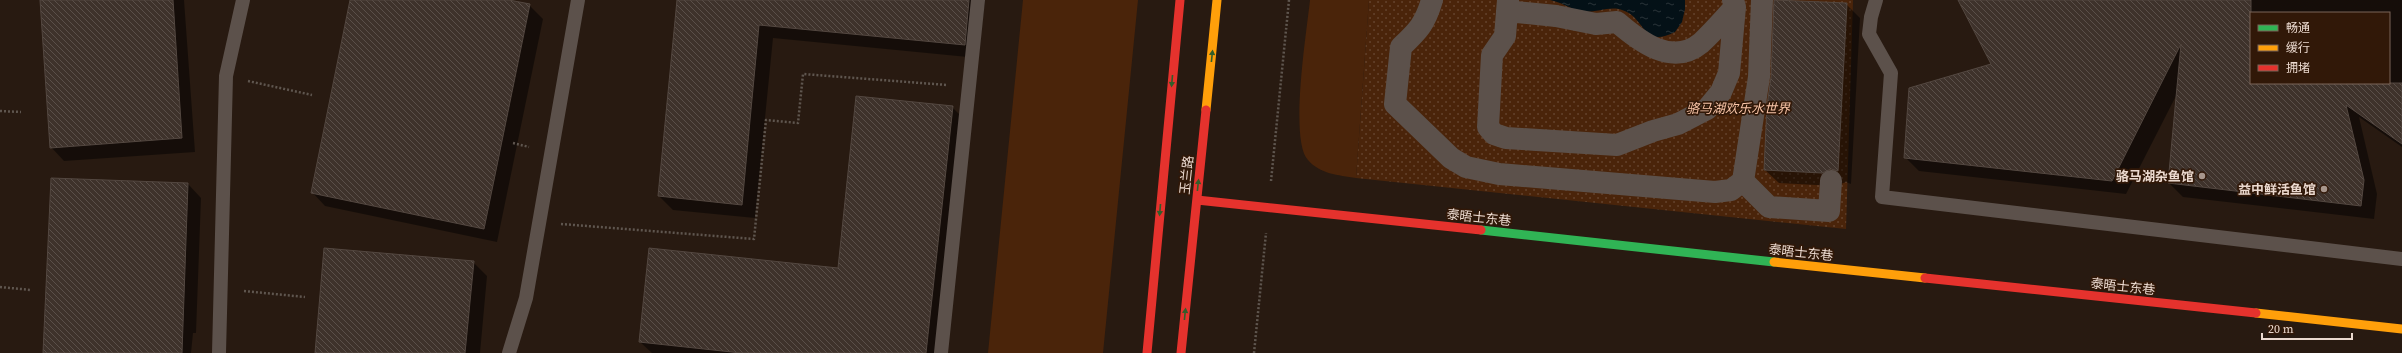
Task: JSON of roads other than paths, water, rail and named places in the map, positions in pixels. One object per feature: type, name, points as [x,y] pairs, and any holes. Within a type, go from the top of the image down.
[{"type":"street","name":"玉兰路","points":[[1147,353],[1180,0]]},
{"type":"street","name":"玉兰路","points":[[1181,353],[1217,0]]},
{"type":"street","points":[[1432,0],[1421,29],[1401,47],[1395,104],[1451,158],[1466,167],[1499,174],[1715,192],[1731,190],[1743,180],[1759,77],[1762,0]]},
{"type":"street","points":[[1734,4],[1729,73],[1721,92],[1707,109],[1678,124],[1653,131],[1617,145],[1506,138],[1494,134],[1488,127],[1492,55],[1505,36],[1508,6],[1596,24],[1617,22],[1639,41],[1659,51],[1678,52],[1700,44],[1734,4]]},
{"type":"street","points":[[1743,180],[1769,207],[1829,211],[1831,181]]},
{"type":"street","name":"泰晤士东巷","points":[[1197,200],[2402,329]]},
{"type":"lane","points":[[219,353],[226,76],[243,0]]},
{"type":"lane","points":[[509,353],[526,298],[578,0]]},
{"type":"lane","points":[[941,353],[978,0]]},
{"type":"lane","points":[[1876,0],[1871,17],[1869,34],[1891,73],[1882,197],[2402,259]]},
{"type":"water","points":[[1550,0],[1685,0],[1685,9],[1682,22],[1675,32],[1656,37],[1645,30],[1630,14],[1622,10],[1611,9],[1584,12]]},
{"type":"place","name":"骆马湖杂鱼馆","points":[[2202,176]]},
{"type":"place","name":"益中鲜活鱼馆","points":[[2324,189]]},
{"type":"park label","name":"骆马湖欢乐水世界","points":[[1738,108]]}]
